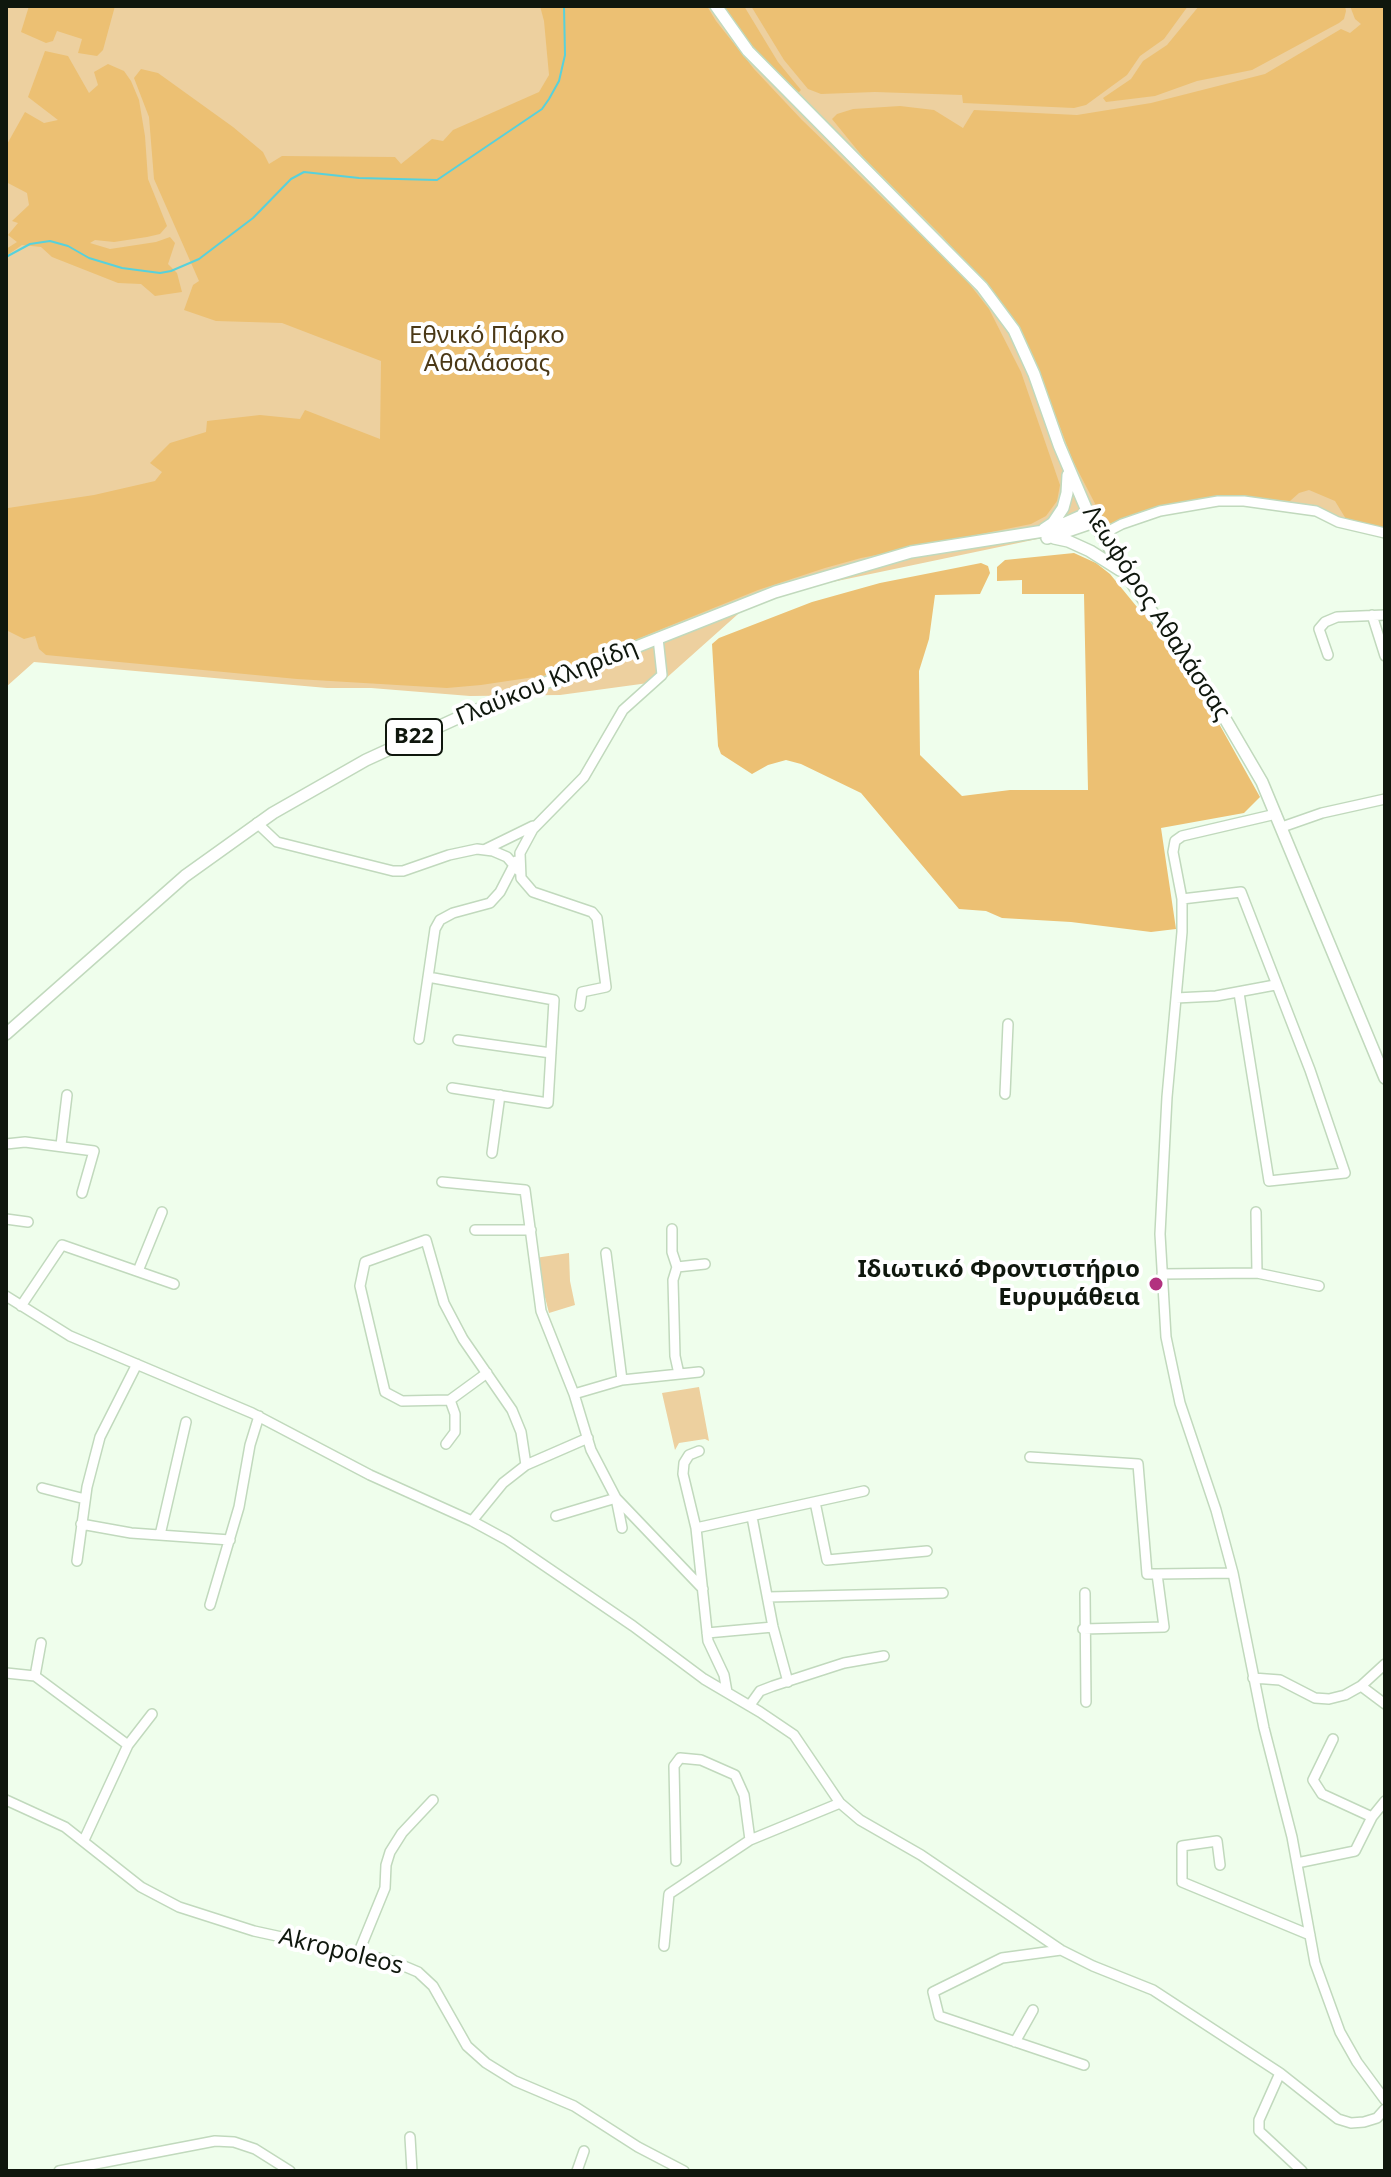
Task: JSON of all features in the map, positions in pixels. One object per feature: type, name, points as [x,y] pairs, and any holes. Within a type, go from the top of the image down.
[{"type":"main road","name":"Λεωφόρος Αθαλάσσας","points":[[716,6],[748,51],[777,83],[982,287],[1014,330],[1091,517],[1127,576],[1245,750],[1282,827],[1385,1078]]},
{"type":"main road","points":[[1065,459],[1068,487],[1063,507],[1042,536],[1073,542],[1127,576]]},
{"type":"main road","name":"Γλαύκου Κληρίδη","points":[[6,1034],[185,876],[257,823],[335,776],[407,740],[775,592],[887,559],[1042,536],[1091,517]]},
{"type":"street","points":[[1101,535],[1160,511],[1218,501],[1244,501],[1316,511],[1338,522],[1385,533]]},
{"type":"street","points":[[1372,615],[1385,656]]},
{"type":"street","points":[[1328,655],[1319,629],[1321,625],[1337,617],[1385,615]]},
{"type":"street","points":[[419,1039],[435,929],[440,920],[453,913],[490,903],[517,868],[528,836],[584,777],[623,710],[662,675],[658,638]]},
{"type":"street","points":[[1282,827],[1322,813],[1385,799]]},
{"type":"street","points":[[1276,814],[1182,836],[1175,841],[1173,852],[1182,899],[1182,932],[1160,1234],[1166,1337],[1180,1403],[1216,1510],[1233,1573],[1253,1678],[1297,1863],[1315,1963],[1340,2032],[1385,2100]]},
{"type":"street","points":[[257,823],[277,842],[403,871],[449,855],[486,849],[539,823]]},
{"type":"street","points":[[486,849],[507,857],[533,892],[592,912],[597,918],[606,987],[582,992],[580,1006]]},
{"type":"street","points":[[1182,899],[1241,892],[1310,1070],[1345,1173],[1269,1181],[1239,993]]},
{"type":"street","points":[[428,977],[554,1000],[548,1103],[452,1088]]},
{"type":"street","points":[[1176,998],[1239,993],[1275,985]]},
{"type":"street","points":[[1005,1094],[1008,1024]]},
{"type":"street","points":[[458,1040],[551,1053]]},
{"type":"street","points":[[61,1145],[67,1095]]},
{"type":"street","points":[[492,1153],[500,1095]]},
{"type":"street","points":[[6,1144],[25,1142],[94,1151],[82,1193]]},
{"type":"street","points":[[442,1182],[525,1190],[541,1311],[574,1394],[591,1450],[616,1498],[703,1589]]},
{"type":"street","points":[[138,1271],[162,1212]]},
{"type":"street","points":[[1256,1212],[1257,1273]]},
{"type":"street","points":[[6,1219],[28,1222]]},
{"type":"street","points":[[672,1229],[672,1252],[677,1267],[673,1287],[675,1356],[679,1374]]},
{"type":"street","points":[[475,1230],[531,1230]]},
{"type":"street","points":[[487,1373],[450,1400],[402,1401],[385,1392],[360,1286],[365,1262],[426,1240],[444,1303],[463,1339],[487,1373],[512,1410],[521,1432],[526,1465]]},
{"type":"street","points":[[21,1306],[62,1245],[174,1284]]},
{"type":"street","points":[[606,1253],[622,1380]]},
{"type":"street","points":[[677,1267],[705,1264]]},
{"type":"street","points":[[1162,1274],[1257,1273],[1319,1286]]},
{"type":"street","points":[[6,1296],[70,1336],[259,1416],[370,1475],[472,1521],[528,1553],[704,1679],[794,1735],[840,1803],[860,1820],[934,1863],[1061,1950],[1153,1990],[1280,2073],[1338,2119],[1351,2123],[1364,2122],[1377,2118],[1385,2109]]},
{"type":"street","points":[[77,1561],[85,1499],[100,1437],[137,1364]]},
{"type":"street","points":[[574,1394],[622,1380],[699,1372]]},
{"type":"street","points":[[446,1444],[455,1432],[455,1414],[450,1400]]},
{"type":"street","points":[[210,1605],[239,1507],[250,1445],[259,1416]]},
{"type":"street","points":[[160,1535],[186,1422]]},
{"type":"street","points":[[472,1521],[503,1483],[526,1465],[588,1438]]},
{"type":"street","points":[[699,1451],[689,1455],[683,1474],[696,1528],[708,1641],[727,1683],[727,1692]]},
{"type":"street","points":[[1030,1457],[1138,1464],[1147,1574],[1233,1573]]},
{"type":"street","points":[[42,1488],[85,1499]]},
{"type":"street","points":[[696,1528],[864,1491]]},
{"type":"street","points":[[556,1516],[616,1498]]},
{"type":"street","points":[[616,1498],[622,1528]]},
{"type":"street","points":[[815,1502],[827,1560],[927,1551]]},
{"type":"street","points":[[752,1517],[773,1627],[788,1682]]},
{"type":"street","points":[[81,1524],[131,1533],[230,1540]]},
{"type":"street","points":[[1083,1629],[1164,1627],[1157,1574]]},
{"type":"street","points":[[768,1597],[943,1593]]},
{"type":"street","points":[[1085,1593],[1086,1702]]},
{"type":"street","points":[[707,1633],[773,1627]]},
{"type":"street","points":[[35,1676],[41,1643]]},
{"type":"street","points":[[750,1705],[760,1691],[844,1663],[884,1656]]},
{"type":"street","points":[[1253,1678],[1280,1680],[1315,1698],[1329,1699],[1361,1686],[1385,1664]]},
{"type":"street","points":[[6,1673],[35,1676],[128,1745]]},
{"type":"street","points":[[1361,1686],[1385,1704]]},
{"type":"street","points":[[84,1840],[128,1745],[152,1714]]},
{"type":"street","points":[[1333,1739],[1313,1780],[1322,1794],[1372,1817]]},
{"type":"street","points":[[676,1861],[674,1766],[680,1758],[701,1760],[735,1775],[744,1795],[750,1840]]},
{"type":"street","name":"Akropoleos","points":[[6,1800],[49,1818],[84,1840],[134,1882],[179,1907],[243,1928],[400,1964],[424,1976],[433,1986],[460,2037],[486,2063],[515,2081],[574,2106],[628,2141],[684,2171]]},
{"type":"street","points":[[358,1954],[385,1888],[390,1852],[402,1833],[433,1800]]},
{"type":"street","points":[[1297,1863],[1355,1851],[1372,1817],[1385,1801]]},
{"type":"street","points":[[664,1946],[669,1894],[750,1840],[840,1803]]},
{"type":"street","points":[[1220,1865],[1217,1841],[1182,1846],[1182,1882],[1310,1935]]},
{"type":"street","points":[[1061,1950],[1002,1958],[933,1992],[939,2016],[1084,2065]]},
{"type":"street","points":[[1015,2042],[1033,2010]]},
{"type":"street","points":[[1280,2073],[1259,2120],[1259,2131],[1301,2171]]},
{"type":"street","points":[[410,2137],[412,2171]]},
{"type":"street","points":[[59,2171],[215,2141],[234,2142],[255,2149],[290,2171]]},
{"type":"street","points":[[577,2171],[584,2151]]},
{"type":"green space","name":"Εθνικό Πάρκο Αθαλάσσας","points":[[6,6],[1385,6],[1385,531],[1249,494],[1120,514],[1066,533],[756,598],[663,681],[560,695],[470,696],[371,688],[327,688],[34,662],[6,687]]},
{"type":"green space","points":[[29,6],[115,6],[103,50],[97,56],[78,53],[82,39],[57,31],[53,41],[46,43],[21,32]]},
{"type":"green space","points":[[540,6],[707,6],[754,69],[802,120],[964,277],[989,309],[1021,372],[1060,485],[1057,501],[1046,516],[1031,524],[825,568],[758,590],[548,675],[481,685],[447,688],[297,679],[46,655],[39,649],[35,636],[24,639],[6,630],[8,508],[94,495],[155,481],[162,472],[150,463],[170,443],[206,432],[207,421],[260,415],[300,419],[305,410],[380,439],[381,361],[282,323],[216,321],[184,310],[193,285],[199,281],[154,179],[149,117],[134,78],[141,69],[158,73],[233,127],[263,152],[269,164],[282,156],[395,157],[401,164],[432,139],[443,141],[453,130],[539,92],[549,75]]},
{"type":"green space","points":[[724,6],[744,6],[778,62],[801,90],[798,93],[754,49]]},
{"type":"green space","points":[[751,6],[1188,6],[1164,39],[1140,56],[1127,75],[1086,105],[1074,108],[963,103],[962,95],[821,94],[808,89],[784,60]]},
{"type":"green space","points":[[1199,6],[1345,6],[1346,11],[1339,23],[1252,70],[1197,81],[1155,96],[1106,102],[1103,98],[1131,79],[1143,61],[1167,45]]},
{"type":"green space","points":[[1350,6],[1385,6],[1385,528],[1346,519],[1335,501],[1309,490],[1299,493],[1290,501],[1247,498],[1168,505],[1106,525],[1073,461],[1030,349],[1001,303],[942,236],[863,157],[832,119],[853,109],[900,106],[934,110],[963,128],[974,110],[1077,115],[1151,103],[1265,74],[1341,29],[1350,33],[1361,24],[1355,19]]},
{"type":"green space","points":[[45,51],[68,56],[89,93],[98,85],[94,72],[108,64],[124,71],[131,81],[139,100],[148,179],[167,226],[160,234],[147,237],[114,242],[95,240],[90,243],[110,249],[170,237],[175,243],[168,264],[177,273],[182,292],[155,296],[141,284],[118,283],[52,257],[41,247],[22,245],[6,256],[6,249],[17,242],[8,235],[18,223],[12,221],[29,205],[27,193],[6,182],[6,146],[25,112],[44,123],[58,120],[28,97]]},
{"type":"green space","points":[[1074,553],[1096,563],[1110,574],[1142,610],[1213,713],[1260,797],[1244,813],[1161,828],[1176,929],[1151,932],[1071,922],[1002,918],[986,911],[959,909],[861,793],[801,764],[786,760],[752,774],[721,754],[712,644],[719,638],[812,602],[880,583],[981,563],[988,566],[990,573],[980,594],[935,595],[929,639],[919,671],[920,755],[962,796],[1010,790],[1088,790],[1084,594],[1022,594],[1022,580],[997,581],[997,567],[1005,560]]},
{"type":"green space","points":[[569,1253],[575,1305],[549,1313],[535,1258]]},
{"type":"green space","points":[[699,1387],[709,1441],[679,1443],[675,1450],[662,1393]]},
{"type":"waterway","points":[[6,257],[30,244],[50,241],[122,268],[160,273],[199,259],[253,218],[291,179],[304,172],[359,178],[437,180],[542,109],[559,81],[565,55],[564,6]]},
{"type":"place","name":"Ιδιωτικό Φροντιστήριο Ευρυμάθεια","points":[[1156,1284]]}]
